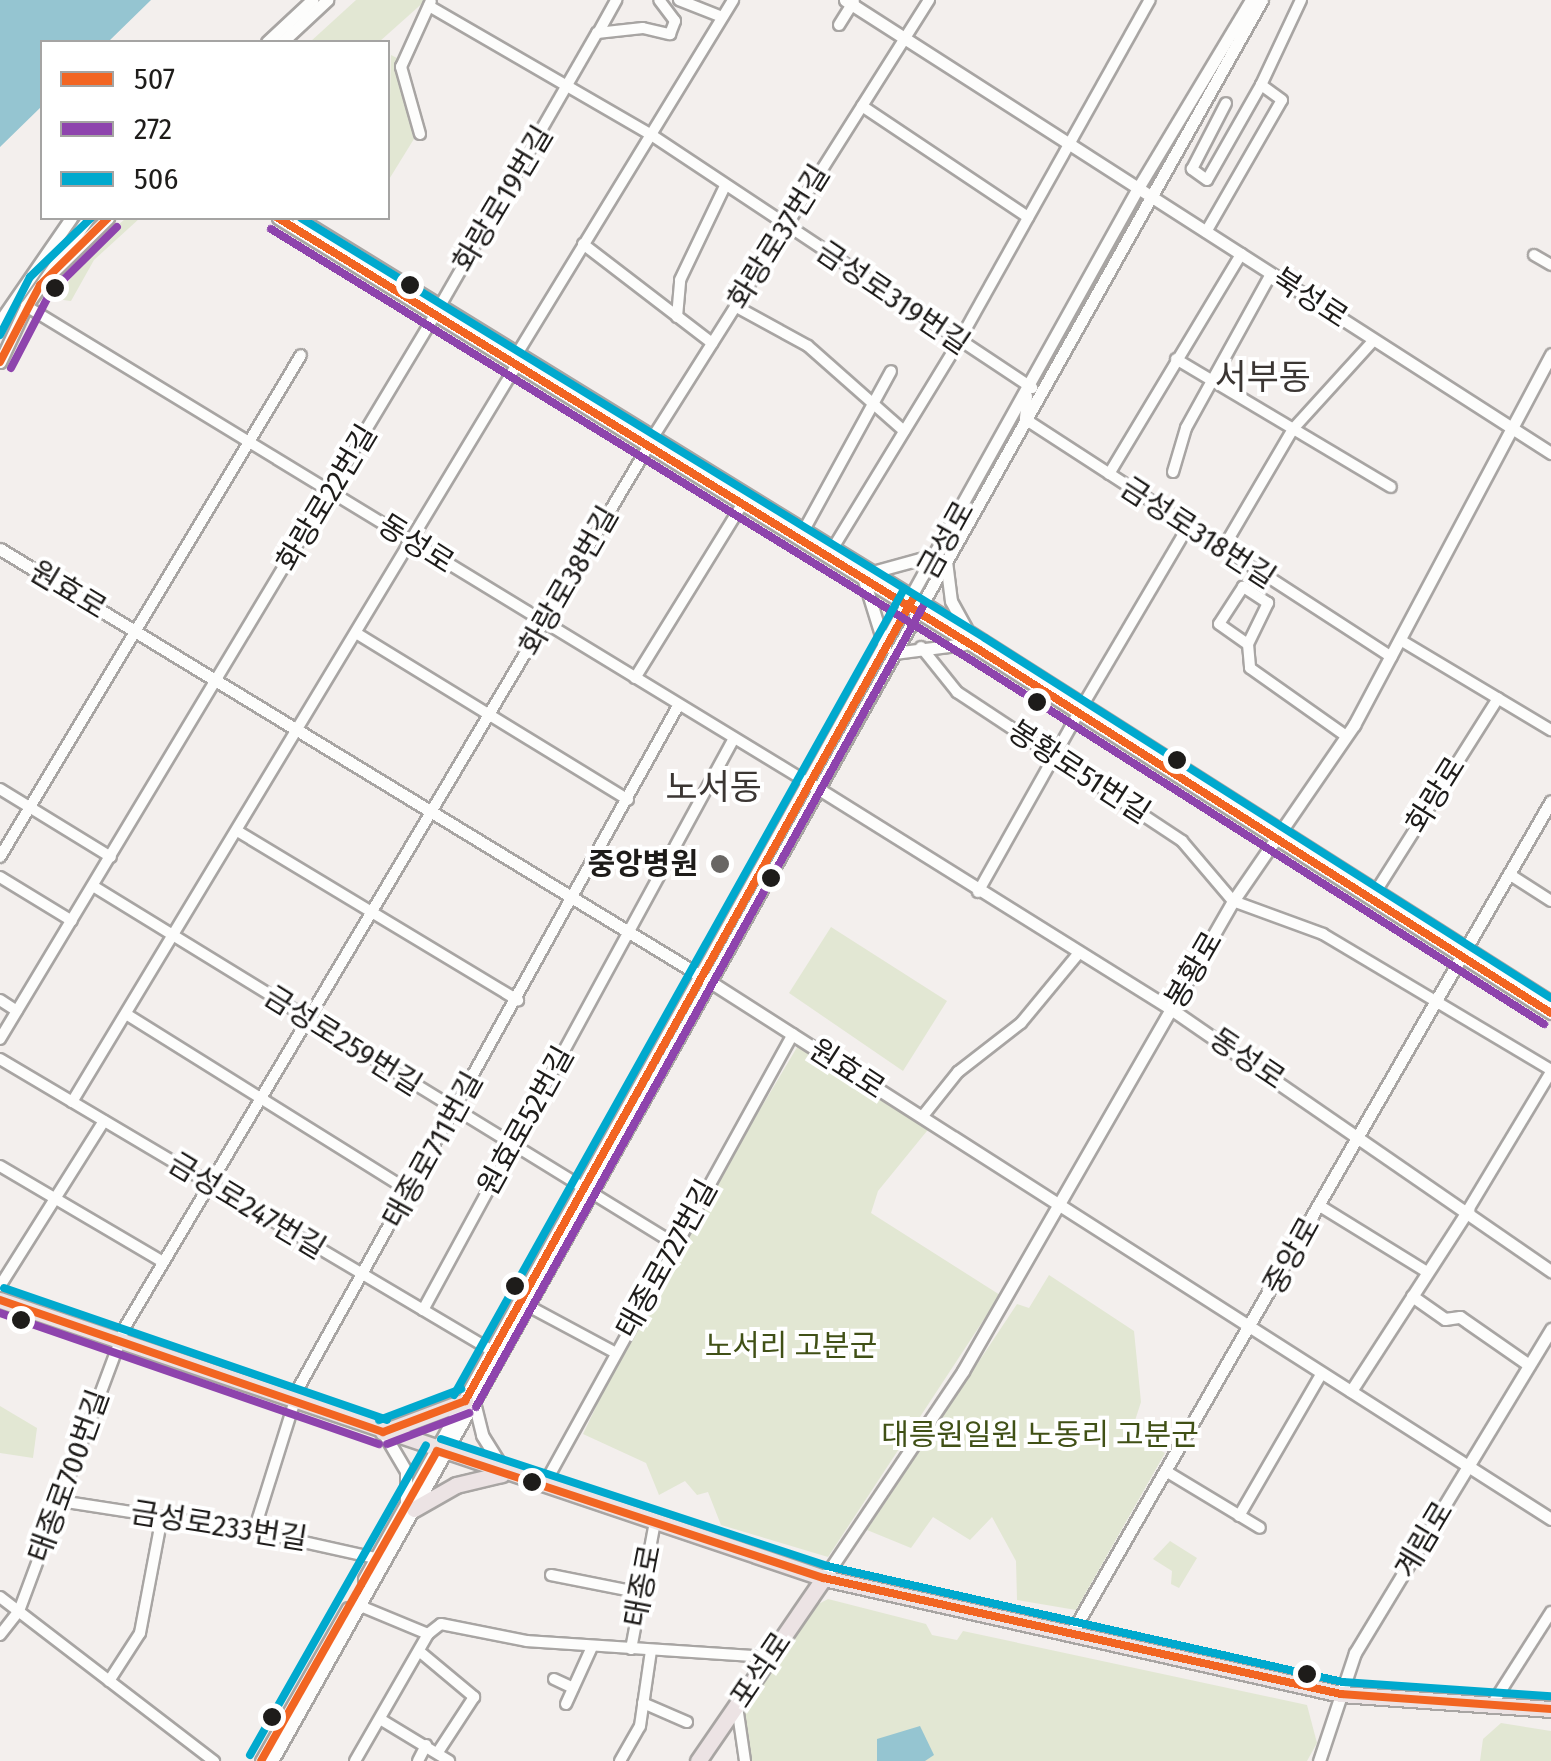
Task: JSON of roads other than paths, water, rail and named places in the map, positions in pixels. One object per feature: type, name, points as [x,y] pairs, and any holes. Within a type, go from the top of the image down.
[{"type":"main road","name":"태종로","points":[[0,1300],[294,1403],[824,1578],[1342,1694],[1551,1709]]},
{"type":"main road","points":[[383,1432],[470,1404]]},
{"type":"main road","points":[[410,1507],[456,1486],[506,1473]]},
{"type":"main road","name":"포석로","points":[[698,1761],[824,1578]]},
{"type":"street","points":[[269,40],[312,0]]},
{"type":"street","points":[[284,40],[327,0]]},
{"type":"street","name":"화랑로19번길","points":[[438,310],[572,84],[582,57],[616,0]]},
{"type":"street","points":[[597,34],[643,28],[670,34],[675,22],[658,0]]},
{"type":"street","points":[[679,0],[722,18]]},
{"type":"street","points":[[72,1102],[301,731],[583,244],[733,0]]},
{"type":"street","name":"화랑로37번길","points":[[650,442],[929,0]]},
{"type":"street","points":[[833,548],[958,343],[1150,0]]},
{"type":"street","points":[[1226,103],[1192,168],[1207,180],[1262,85],[1300,0]]},
{"type":"street","points":[[839,25],[851,1]]},
{"type":"street","name":"북성로","points":[[851,1],[1551,453]]},
{"type":"street","name":"금성로","points":[[272,1761],[410,1507],[532,1308],[590,1192],[812,785],[1144,192],[1257,1]]},
{"type":"street","points":[[420,134],[400,66],[431,3]]},
{"type":"street","name":"금성로319번길","points":[[431,3],[650,134],[1033,392]]},
{"type":"street","points":[[1206,232],[1278,114],[1282,100],[1262,85]]},
{"type":"street","points":[[862,106],[1028,216]]},
{"type":"street","points":[[677,317],[680,280],[726,186]]},
{"type":"street","points":[[0,322],[70,220]]},
{"type":"street","points":[[0,362],[26,306],[87,220]]},
{"type":"street","points":[[40,285],[106,220]]},
{"type":"street","points":[[281,220],[438,310]]},
{"type":"street","points":[[301,220],[742,503],[915,604],[1551,1013]]},
{"type":"street","points":[[583,244],[712,343]]},
{"type":"street","points":[[1109,474],[1241,254]]},
{"type":"street","points":[[1534,255],[1551,264]]},
{"type":"street","points":[[1173,472],[1181,439],[1271,274]]},
{"type":"street","points":[[13,298],[26,306]]},
{"type":"street","name":"동성로","points":[[26,306],[1172,1009],[1360,1134],[1551,1271]]},
{"type":"street","points":[[735,306],[808,346],[904,430]]},
{"type":"street","name":"화랑로22번길","points":[[0,1039],[219,681],[438,310]]},
{"type":"street","points":[[1222,550],[1292,429],[1374,340]]},
{"type":"street","points":[[136,630],[302,354]]},
{"type":"street","name":"봉황로","points":[[824,1578],[948,1394],[1061,1206],[1233,902],[1346,736],[1402,641],[1551,354]]},
{"type":"street","points":[[1176,359],[1391,486]]},
{"type":"street","points":[[804,530],[891,371]]},
{"type":"street","name":"금성로","points":[[942,557],[1026,419],[1033,392]]},
{"type":"street","name":"금성로318번길","points":[[1026,419],[1392,657]]},
{"type":"street","points":[[650,442],[804,530],[867,574],[890,651],[958,642],[977,644]]},
{"type":"street","name":"화랑로38번길","points":[[262,1097],[435,813],[650,442]]},
{"type":"street","points":[[635,678],[742,503]]},
{"type":"street","points":[[978,892],[1188,527]]},
{"type":"street","name":"원효로","points":[[0,548],[706,979],[1551,1519]]},
{"type":"street","points":[[867,574],[890,572],[942,557],[951,601],[977,644]]},
{"type":"street","points":[[1248,644],[1219,624],[1243,587],[1268,603],[1248,644],[1250,668],[1346,736]]},
{"type":"street","name":"원효로","points":[[0,857],[136,630]]},
{"type":"street","points":[[356,633],[628,800]]},
{"type":"street","points":[[1402,641],[1551,730]]},
{"type":"street","name":"봉황로51번길","points":[[920,646],[958,692],[1182,840],[1233,902]]},
{"type":"street","name":"화랑로","points":[[1372,897],[1498,698]]},
{"type":"street","name":"태종로711번길","points":[[294,1403],[678,706]]},
{"type":"street","name":"원효로52번길","points":[[423,1310],[733,740]]},
{"type":"street","points":[[0,790],[111,858]]},
{"type":"street","name":"중앙로","points":[[1071,1634],[1252,1328],[1551,800]]},
{"type":"street","points":[[239,832],[518,1000]]},
{"type":"street","points":[[1509,874],[1551,900]]},
{"type":"street","points":[[0,878],[72,921]]},
{"type":"street","name":"금성로259번길","points":[[93,886],[590,1192]]},
{"type":"street","points":[[1233,902],[1323,934],[1551,1071],[1468,1210],[1351,1391]]},
{"type":"street","points":[[922,1117],[958,1072],[1021,1023],[1078,952]]},
{"type":"street","points":[[1464,954],[1551,1002]]},
{"type":"street","points":[[0,1000],[17,1011]]},
{"type":"street","points":[[126,1014],[411,1192]]},
{"type":"street","name":"태종로727번길","points":[[544,1486],[793,1034]]},
{"type":"street","name":"금성로247번길","points":[[0,1059],[494,1352]]},
{"type":"street","name":"태종로700번길","points":[[0,1635],[19,1611],[119,1341],[262,1097]]},
{"type":"street","points":[[0,1286],[104,1120]]},
{"type":"street","points":[[0,1166],[163,1262]]},
{"type":"street","points":[[590,1192],[674,1244]]},
{"type":"street","name":"금성로","points":[[470,1404],[494,1352],[590,1192]]},
{"type":"street","points":[[1320,1206],[1427,1272]]},
{"type":"street","points":[[1412,1296],[1445,1319],[1460,1318],[1529,1366]]},
{"type":"street","points":[[532,1308],[616,1353]]},
{"type":"street","name":"계림로","points":[[1319,1761],[1355,1653],[1551,1329]]},
{"type":"street","points":[[1239,1516],[1322,1373]]},
{"type":"street","points":[[254,1531],[294,1403]]},
{"type":"street","points":[[470,1404],[482,1436],[506,1473]]},
{"type":"street","points":[[383,1432],[406,1470],[410,1507]]},
{"type":"street","points":[[1169,1472],[1260,1528]]},
{"type":"street","name":"금성로233번길","points":[[60,1501],[254,1531],[376,1558]]},
{"type":"street","points":[[110,1681],[140,1633],[162,1516]]},
{"type":"street","name":"태종로","points":[[630,1650],[655,1522]]},
{"type":"street","name":"금성로","points":[[261,1761],[376,1558],[393,1537]]},
{"type":"street","points":[[552,1575],[642,1593]]},
{"type":"street","points":[[0,1598],[214,1761]]},
{"type":"street","points":[[358,1605],[428,1634]]},
{"type":"street","points":[[1493,1703],[1551,1612]]},
{"type":"street","points":[[356,1761],[428,1634],[440,1624],[592,1647],[770,1657]]},
{"type":"street","points":[[566,1704],[592,1647]]},
{"type":"street","points":[[419,1651],[474,1696],[438,1752]]},
{"type":"street","points":[[620,1761],[640,1726],[651,1651]]},
{"type":"street","points":[[554,1679],[573,1688]]},
{"type":"street","points":[[643,1703],[687,1722]]},
{"type":"street","points":[[736,1706],[745,1761]]},
{"type":"street","points":[[380,1719],[449,1761]]},
{"type":"street","points":[[418,1761],[426,1745]]},
{"type":"water","points":[[0,0],[151,0],[110,40],[40,40],[40,108],[0,147]]},
{"type":"water","points":[[920,1726],[934,1755],[925,1761],[877,1761],[877,1739]]},
{"type":"place","name":"중앙병원","points":[[720,864]]},
{"type":"district","name":"서부동","points":[[1263,377]]},
{"type":"district","name":"노서동","points":[[714,787]]},
{"type":"park label","name":"노서리 고분군","points":[[791,1346]]},
{"type":"park label","name":"대릉원일원 노동리 고분군","points":[[1040,1435]]}]
